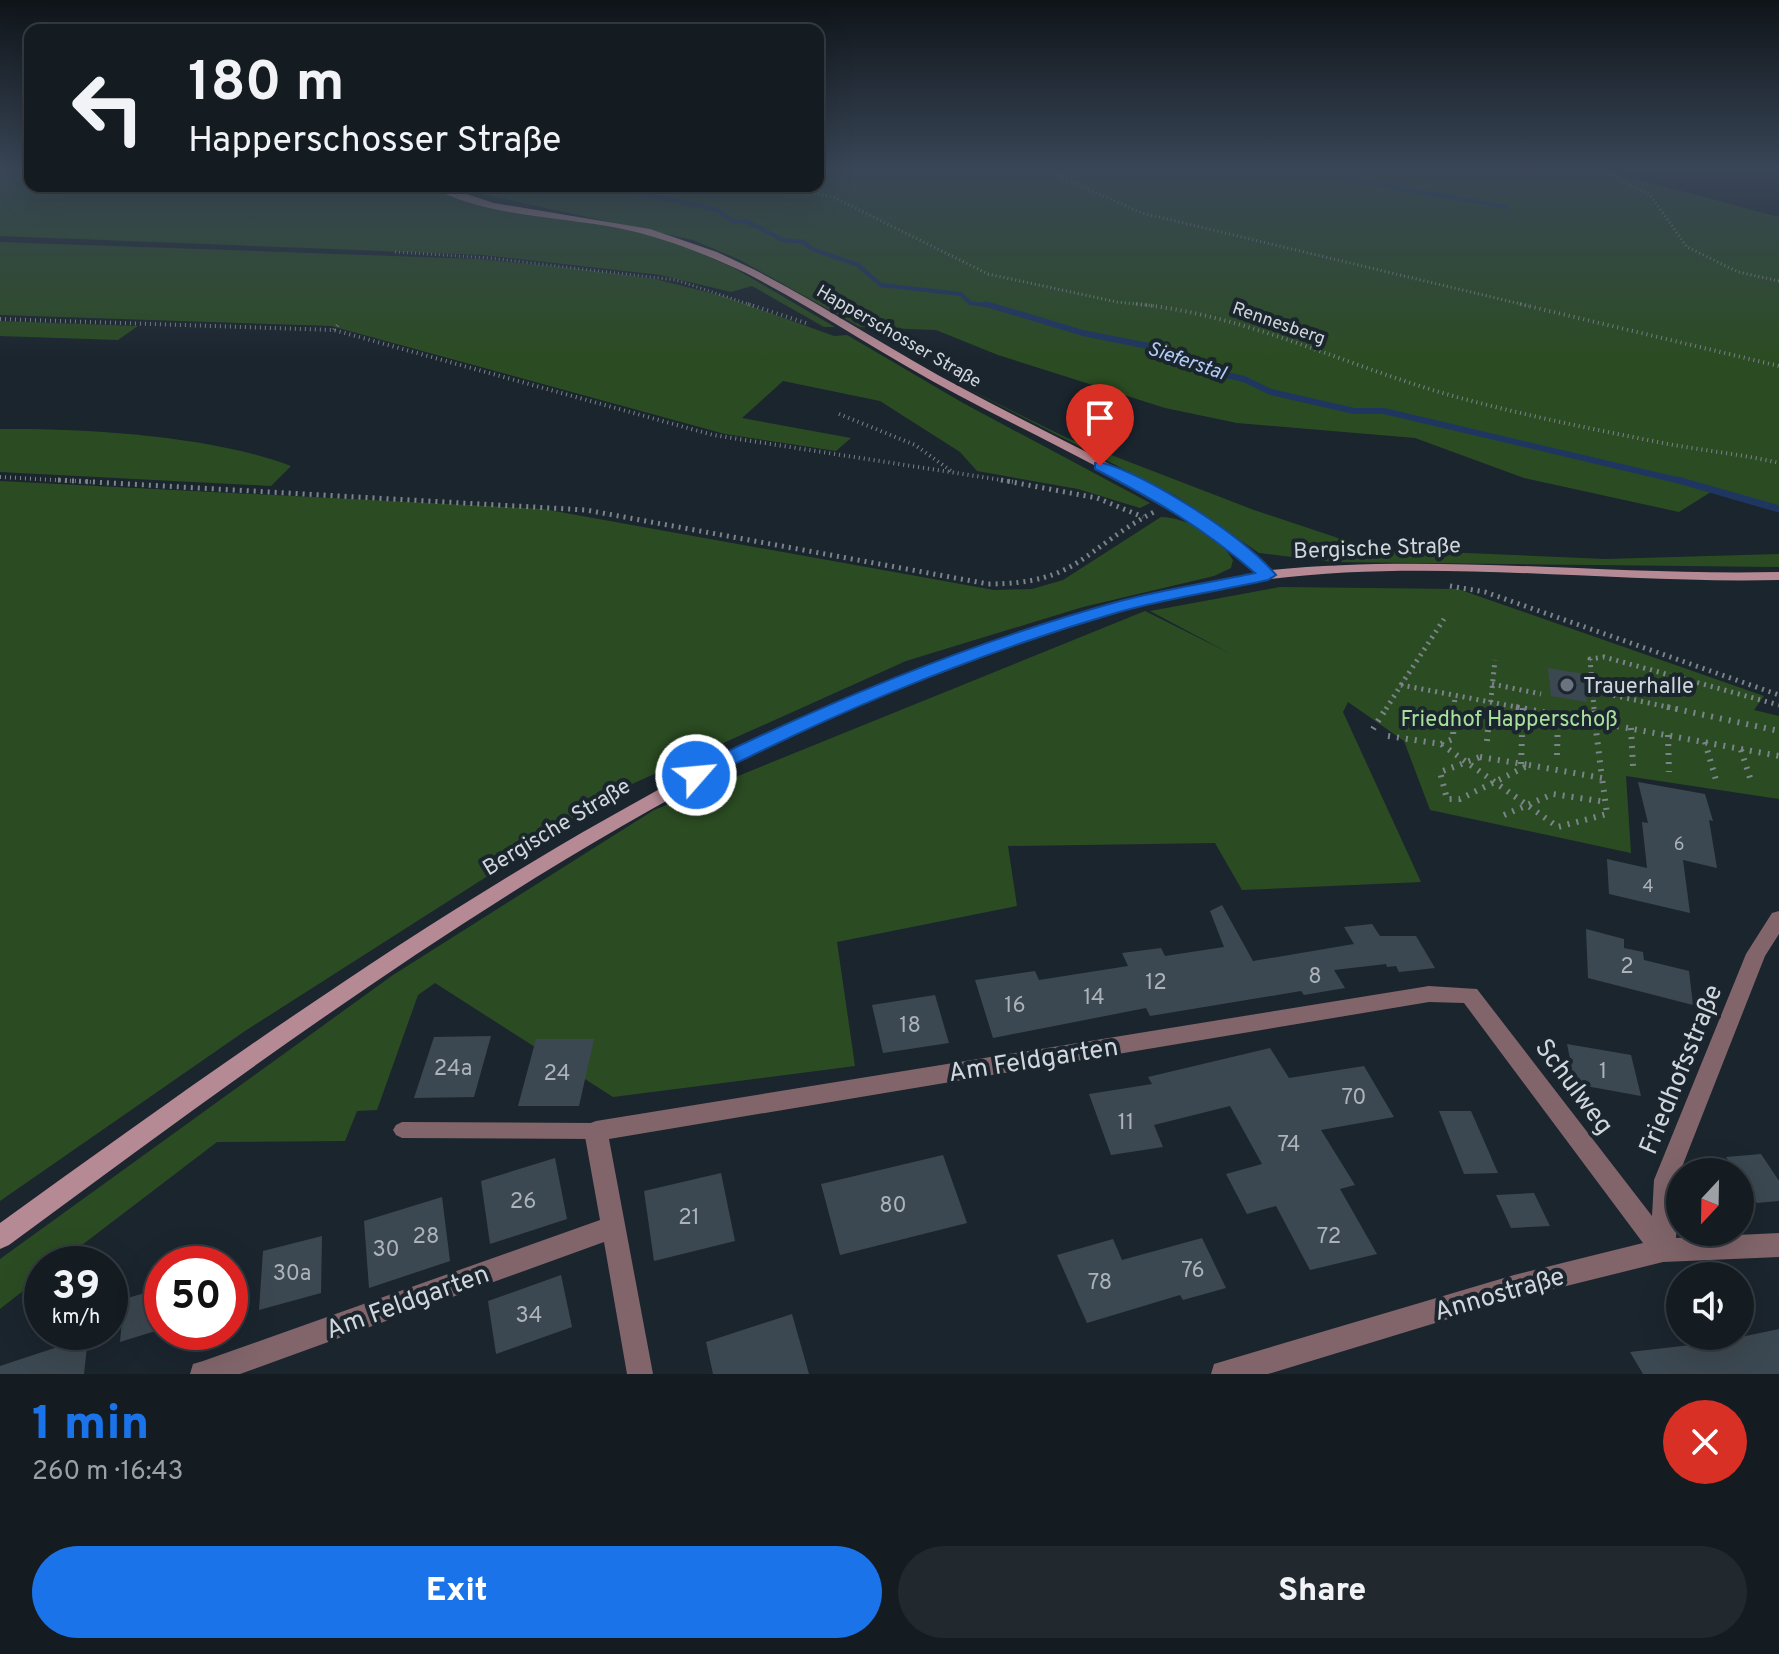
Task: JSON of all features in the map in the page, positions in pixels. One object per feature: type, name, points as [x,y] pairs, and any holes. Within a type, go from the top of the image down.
[{"type":"street","name":"Happerschosser Straße","points":[[652,232],[740,265],[969,397],[1173,503],[1213,529],[1268,575]]},
{"type":"street","name":"Bergische Straße","points":[[0,1237],[263,1046],[476,901],[642,802],[804,720],[953,660],[1118,607],[1268,575],[1458,567],[1639,575],[1779,576]]},
{"type":"street","name":"Friedhofsstraße","points":[[1663,1250],[1666,1180],[1756,954],[1779,918]]},
{"type":"street","name":"Am Feldgarten","points":[[596,1131],[1429,994],[1470,995]]},
{"type":"street","name":"Schulweg","points":[[1470,995],[1663,1250]]},
{"type":"street","points":[[596,1131],[611,1228],[640,1374]]},
{"type":"street","name":"Am Feldgarten","points":[[203,1374],[611,1228]]},
{"type":"street","name":"Annostraße","points":[[1224,1374],[1514,1287],[1663,1250],[1779,1245]]},
{"type":"lane","name":"Am Feldgarten","points":[[402,1130],[596,1131]]},
{"type":"path","name":"Rennesberg","points":[[904,232],[988,274],[1117,302],[1188,309],[1247,324],[1391,377],[1468,400],[1656,442],[1734,452],[1779,463]]},
{"type":"path","points":[[1222,232],[1779,366]]},
{"type":"path","points":[[1676,232],[1687,247],[1738,272],[1779,281]]},
{"type":"path","points":[[395,252],[489,258],[676,280],[810,325]]},
{"type":"path","points":[[0,319],[334,330],[713,435],[1097,498],[1143,517]]},
{"type":"path","points":[[334,330],[340,322]]},
{"type":"path","points":[[839,414],[875,426],[939,458],[955,474]]},
{"type":"path","points":[[0,477],[586,510],[988,584],[1025,584],[1052,577],[1072,568],[1143,517],[1173,503]]},
{"type":"path","points":[[1446,585],[1485,592],[1600,635],[1779,695]]},
{"type":"path","points":[[1373,729],[1444,619]]},
{"type":"path","points":[[1388,736],[1441,744],[1558,827],[1607,814],[1590,659],[1604,657],[1779,705]]},
{"type":"path","points":[[1487,741],[1495,660]]},
{"type":"path","points":[[1492,684],[1541,694]]},
{"type":"path","points":[[1401,685],[1779,756]]},
{"type":"path","points":[[1593,691],[1779,731]]},
{"type":"path","points":[[1441,744],[1453,739],[1455,695]]},
{"type":"path","points":[[1521,764],[1523,708]]},
{"type":"path","points":[[1557,755],[1558,715]]},
{"type":"path","points":[[1631,728],[1633,766]]},
{"type":"path","points":[[1668,735],[1669,772]]},
{"type":"path","points":[[1705,742],[1716,780]]},
{"type":"path","points":[[1740,749],[1752,784]]},
{"type":"path","points":[[1530,765],[1460,799],[1447,799],[1440,772],[1480,757],[1530,765],[1602,778]]},
{"type":"path","points":[[1504,815],[1553,794],[1606,802]]},
{"type":"green space","points":[[0,232],[639,232],[672,241],[734,268],[835,327],[824,327],[752,286],[731,292],[660,275],[483,255],[0,236]]},
{"type":"green space","points":[[657,232],[1779,232],[1779,508],[1714,490],[1679,512],[1524,478],[1415,438],[1237,423],[1165,408],[998,355],[936,330],[860,327],[740,260],[693,240]]},
{"type":"green space","points":[[0,242],[478,259],[655,279],[723,296],[834,336],[847,335],[963,403],[1150,503],[1140,508],[1078,489],[977,471],[960,452],[880,401],[783,381],[742,418],[851,438],[836,451],[725,434],[331,326],[0,315]]},
{"type":"green space","points":[[0,321],[138,326],[118,340],[0,336]]},
{"type":"green space","points":[[956,383],[1067,438],[1254,510],[1371,549],[1605,559],[1779,554],[1779,567],[1333,562],[1259,553],[1176,496]]},
{"type":"green space","points":[[0,429],[148,436],[225,447],[291,466],[271,486],[0,472]]},
{"type":"green space","points":[[0,481],[543,509],[994,590],[1032,589],[1063,580],[1161,517],[1202,530],[1220,544],[1233,560],[1231,568],[1214,576],[1083,607],[906,661],[632,784],[245,1031],[0,1201]]},
{"type":"green space","name":"Friedhof Happerschoß","points":[[1280,587],[1458,589],[1764,696],[1754,710],[1779,716],[1779,799],[1626,776],[1631,853],[1430,810],[1404,741],[1348,702],[1343,712],[1421,882],[1242,890],[1215,843],[1008,846],[1017,906],[837,942],[855,1066],[613,1097],[435,983],[418,995],[377,1110],[357,1111],[345,1141],[217,1142],[81,1246],[24,1246],[24,1290],[0,1309],[0,1259],[393,975],[654,810],[1145,611],[1231,654],[1150,611]]},
{"type":"building","name":"Trauerhalle","points":[[1548,668],[1584,674],[1587,702],[1551,696]]},
{"type":"building","points":[[1638,782],[1705,794],[1713,821],[1709,820],[1717,868],[1683,860],[1690,913],[1609,894],[1607,859],[1647,868],[1642,822],[1648,823]]},
{"type":"building","points":[[1222,905],[1253,961],[1354,944],[1344,927],[1372,924],[1380,936],[1416,936],[1435,968],[1399,972],[1396,966],[1387,967],[1386,964],[1334,970],[1345,988],[1304,995],[1301,991],[1150,1016],[1146,1008],[993,1038],[975,980],[1035,971],[1039,980],[1128,966],[1122,953],[1161,948],[1165,956],[1224,947],[1210,911]]},
{"type":"building","points":[[1586,929],[1624,939],[1624,948],[1643,952],[1644,960],[1689,971],[1693,1005],[1588,978]]},
{"type":"building","points":[[935,995],[949,1043],[883,1053],[872,1005]]},
{"type":"building","points":[[491,1036],[474,1097],[414,1098],[434,1037]]},
{"type":"building","points":[[536,1039],[594,1039],[579,1106],[518,1106]]},
{"type":"building","points":[[1567,1044],[1631,1055],[1641,1096],[1575,1084]]},
{"type":"building","points":[[1270,1048],[1289,1078],[1364,1066],[1394,1117],[1321,1130],[1355,1185],[1340,1189],[1377,1254],[1310,1270],[1276,1206],[1247,1214],[1226,1174],[1262,1164],[1230,1106],[1154,1125],[1163,1147],[1111,1155],[1089,1094],[1152,1084],[1148,1077]]},
{"type":"building","points":[[1439,1111],[1471,1111],[1498,1173],[1464,1174]]},
{"type":"building","points":[[1761,1154],[1779,1181],[1779,1201],[1757,1203],[1754,1199],[1754,1158],[1726,1157]]},
{"type":"building","points":[[943,1155],[967,1223],[840,1255],[821,1184]]},
{"type":"building","points":[[555,1158],[567,1219],[490,1244],[481,1181]]},
{"type":"building","points":[[721,1173],[735,1241],[654,1261],[644,1191]]},
{"type":"building","points":[[1534,1193],[1550,1226],[1511,1228],[1496,1195]]},
{"type":"building","points":[[442,1197],[450,1261],[369,1288],[364,1221]]},
{"type":"building","points":[[322,1236],[321,1293],[259,1310],[263,1251]]},
{"type":"building","points":[[1202,1238],[1226,1288],[1183,1300],[1180,1295],[1087,1323],[1057,1255],[1113,1239],[1122,1260]]},
{"type":"building","points":[[561,1275],[572,1327],[496,1354],[488,1301]]},
{"type":"building","points":[[144,1293],[144,1335],[128,1340],[128,1298]]},
{"type":"building","points":[[792,1314],[809,1374],[713,1374],[706,1342]]},
{"type":"building","points":[[1779,1329],[1779,1374],[1643,1374],[1630,1352],[1666,1348],[1754,1350],[1754,1334]]},
{"type":"building","points":[[49,1350],[87,1350],[84,1374],[0,1374],[0,1366]]},
{"type":"waterway","name":"Sieferstal","points":[[768,232],[783,240],[803,242],[812,249],[858,265],[881,285],[961,294],[970,303],[992,306]]},
{"type":"waterway","name":"Sieferstal","points":[[986,304],[992,306]]},
{"type":"waterway","name":"Sieferstal","points":[[992,306],[1083,333],[1168,350],[1199,369],[1244,379],[1271,392],[1354,411],[1384,411],[1685,482]]},
{"type":"waterway","name":"Sieferstal","points":[[1678,480],[1685,482]]},
{"type":"waterway","name":"Sieferstal","points":[[1685,482],[1779,509]]},
{"type":"place","name":"Trauerhalle","points":[[1567,685]]},
{"type":"route","points":[[696,775],[804,720],[953,660],[1118,607],[1268,575],[1213,529],[1173,503],[1100,466]]}]
